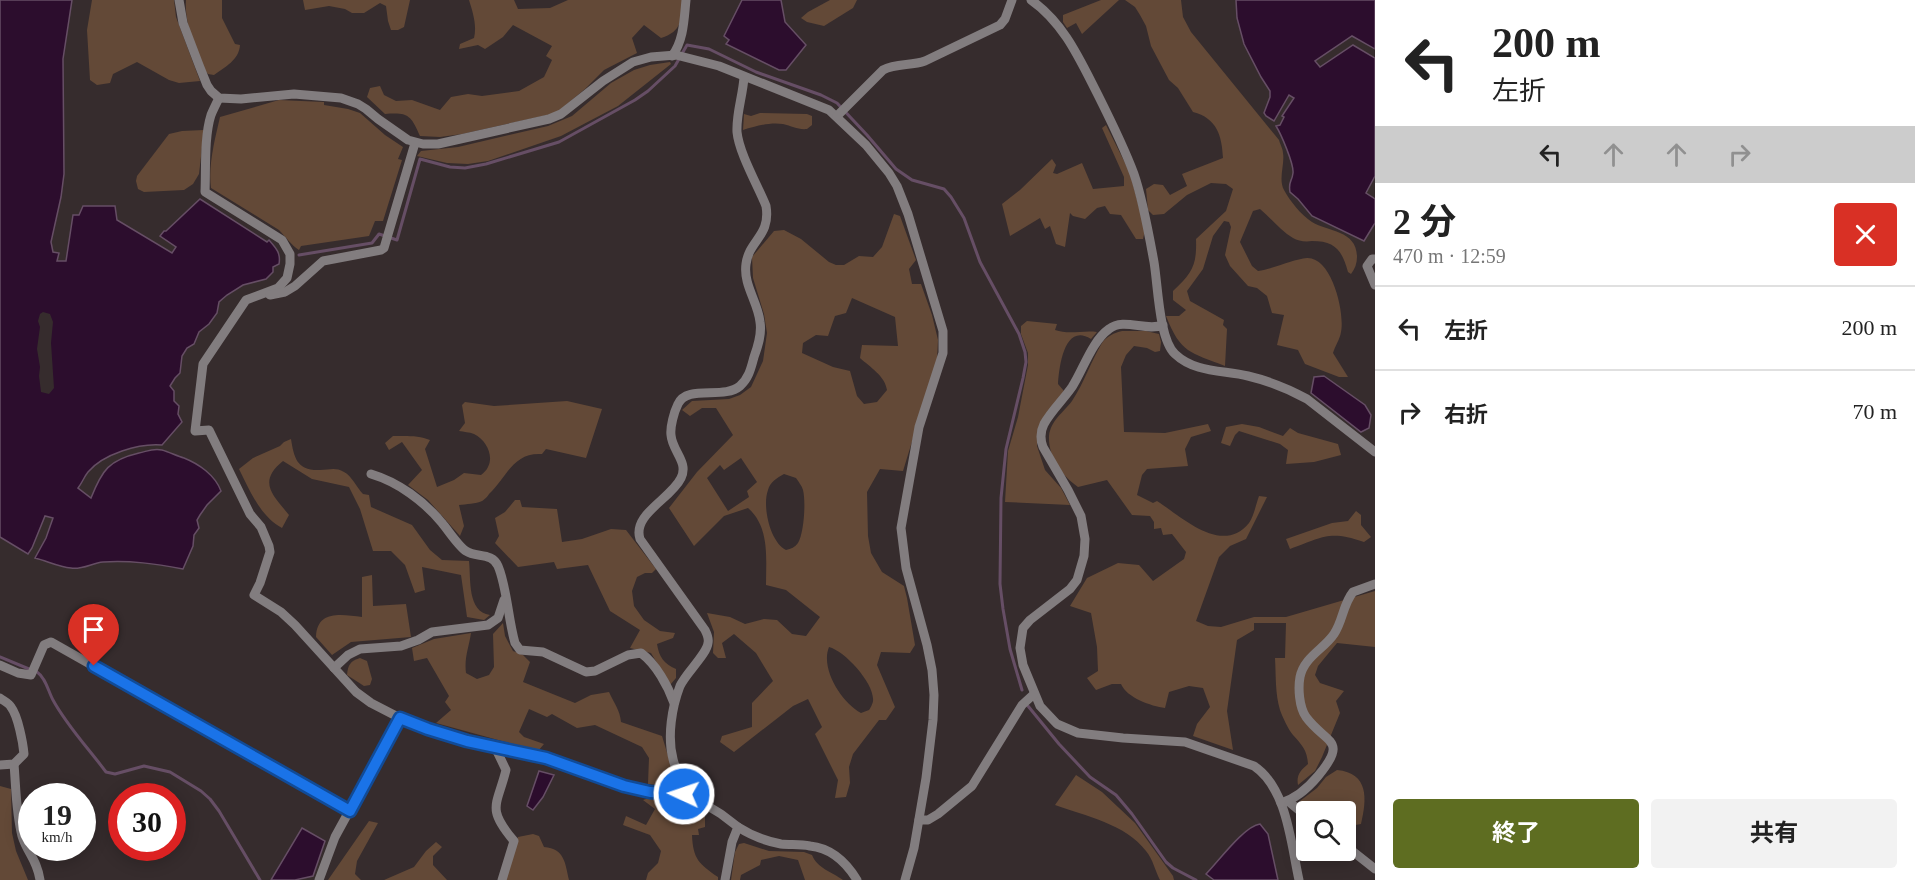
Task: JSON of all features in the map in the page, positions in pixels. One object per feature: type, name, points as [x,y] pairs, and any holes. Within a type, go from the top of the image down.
[{"type":"street","points":[[179,0],[183,22],[207,85],[219,98],[241,99],[294,94],[341,98],[358,104],[393,131],[415,143],[438,144],[549,120],[561,114],[603,81],[633,62],[651,57],[678,56],[719,66],[841,112],[897,186],[908,213],[943,331],[944,353],[919,427],[901,528],[906,568],[932,670],[934,695],[933,720],[919,820],[905,880]]},
{"type":"street","points":[[678,56],[686,0]]},
{"type":"street","points":[[841,112],[883,70],[891,65],[916,64],[925,61],[1000,26],[1012,0]]},
{"type":"street","points":[[1031,0],[1064,32],[1105,110],[1134,175],[1154,262],[1163,325],[1170,347],[1176,355],[1198,368],[1262,379],[1296,393],[1374,448]]},
{"type":"street","points":[[684,794],[683,784],[673,759],[671,731],[675,703],[686,676],[705,651],[708,638],[705,630],[640,539],[638,532],[643,518],[671,492],[681,480],[684,471],[670,432],[678,403],[684,396],[691,394],[727,392],[742,385],[751,370],[760,338],[760,321],[746,280],[746,264],[748,255],[764,232],[768,215],[737,135],[744,77]]},
{"type":"street","points":[[219,98],[209,124],[205,192],[282,240],[290,254],[287,278],[278,288],[246,300],[203,363],[195,431],[209,430],[250,514],[261,527],[269,546],[270,552],[254,595],[281,612],[356,692],[371,704],[400,718],[428,729],[546,758],[642,790],[684,794],[763,840],[811,846],[824,850],[840,858],[857,880]]},
{"type":"street","points":[[263,294],[275,295],[285,292],[295,286],[322,261],[381,250],[386,244],[415,143]]},
{"type":"street","points":[[1375,259],[1367,266],[1375,285]]},
{"type":"street","points":[[1163,325],[1157,328],[1123,324],[1109,328],[1041,431],[1043,447],[1081,516],[1085,539],[1084,555],[1077,580],[1070,589],[1023,628],[1020,648],[1023,665],[1040,706],[1057,724],[1066,729],[1078,733],[1123,738],[1185,742],[1254,766],[1263,772],[1284,802],[1299,880]]},
{"type":"street","points":[[371,474],[386,479],[412,495],[436,516],[466,551],[494,560],[498,566],[510,627],[520,650],[543,652],[586,672],[628,655],[641,653],[647,657],[675,703]]},
{"type":"street","points":[[1284,802],[1313,782],[1333,754],[1329,740],[1303,711],[1300,676],[1305,664],[1334,635],[1343,609],[1353,592],[1375,584]]},
{"type":"street","points":[[334,668],[348,655],[360,650],[401,646],[432,632],[488,625],[498,618],[505,598]]},
{"type":"street","points":[[0,665],[18,673],[32,675],[44,645],[51,642],[350,811]]},
{"type":"street","points":[[919,820],[928,820],[938,814],[972,786],[1022,705],[1034,694]]},
{"type":"street","points":[[0,698],[11,706],[24,746],[24,754],[14,764],[0,765]]},
{"type":"street","points":[[319,880],[335,837],[400,718]]},
{"type":"street","points":[[495,747],[506,770],[496,801],[497,817],[514,841],[502,880]]},
{"type":"street","points":[[14,764],[22,834],[37,864],[40,880]]},
{"type":"street","points":[[1284,802],[1296,810]]},
{"type":"street","points":[[725,880],[732,842],[738,827]]},
{"type":"street","points":[[1356,854],[1375,869]]},
{"type":"shaded area","points":[[0,0],[72,0],[63,59],[64,174],[51,242],[53,252],[59,253],[57,261],[66,261],[73,215],[79,215],[83,206],[115,206],[117,220],[172,253],[176,247],[160,236],[200,199],[267,242],[269,240],[279,254],[279,264],[273,267],[273,272],[266,279],[243,285],[219,302],[217,313],[199,332],[194,344],[187,348],[182,356],[180,373],[170,386],[174,391],[174,401],[179,406],[178,414],[182,422],[162,445],[132,448],[103,460],[88,472],[78,488],[91,498],[103,473],[114,463],[129,456],[153,450],[162,450],[184,458],[206,471],[221,491],[207,505],[197,520],[199,528],[194,535],[193,546],[183,569],[123,562],[103,562],[75,568],[35,558],[46,538],[53,518],[45,516],[28,554],[0,537]]},
{"type":"shaded area","points":[[92,0],[174,0],[176,17],[200,81],[179,83],[169,80],[137,62],[113,74],[110,83],[97,85],[90,80],[87,30]]},
{"type":"shaded area","points":[[186,0],[222,0],[222,18],[235,44],[240,45],[234,59],[214,75],[208,74],[195,49],[187,18]]},
{"type":"shaded area","points":[[303,0],[410,0],[404,27],[391,30],[386,6],[380,3],[364,13],[352,13],[329,6],[305,10]]},
{"type":"shaded area","points":[[469,0],[514,0],[518,9],[550,8],[568,0],[684,0],[681,19],[673,32],[661,38],[644,25],[632,38],[637,53],[604,70],[556,113],[462,134],[440,137],[420,136],[408,117],[399,114],[385,114],[367,97],[370,88],[380,86],[384,95],[396,101],[412,100],[440,110],[451,97],[519,91],[544,77],[552,60],[546,56],[552,46],[513,25],[503,37],[485,49],[478,45],[459,49],[460,44],[474,38],[475,24]]},
{"type":"shaded area","points":[[742,0],[781,0],[785,22],[806,45],[786,70],[779,70],[726,44],[729,40],[724,36]]},
{"type":"shaded area","points":[[830,0],[857,0],[853,8],[824,26],[807,22],[801,18],[808,12]]},
{"type":"shaded area","points":[[1101,0],[1119,0],[1082,34],[1076,23],[1067,28],[1063,22],[1063,15]]},
{"type":"shaded area","points":[[1125,0],[1181,0],[1183,17],[1191,32],[1279,140],[1283,150],[1282,186],[1289,199],[1312,222],[1347,237],[1356,248],[1356,266],[1351,274],[1340,253],[1332,245],[1320,241],[1295,239],[1260,209],[1253,211],[1240,242],[1252,266],[1258,271],[1307,258],[1316,260],[1323,266],[1335,288],[1341,312],[1341,332],[1333,353],[1348,377],[1339,377],[1305,364],[1298,350],[1277,345],[1284,315],[1272,313],[1267,296],[1257,288],[1248,286],[1230,266],[1225,255],[1231,227],[1229,222],[1224,221],[1213,236],[1203,269],[1187,291],[1190,301],[1224,320],[1223,325],[1227,329],[1225,366],[1188,350],[1171,328],[1166,316],[1179,316],[1186,310],[1173,300],[1173,291],[1192,268],[1196,256],[1196,239],[1226,211],[1233,189],[1226,184],[1211,183],[1187,195],[1164,214],[1153,215],[1148,210],[1146,189],[1154,184],[1163,185],[1170,195],[1187,186],[1182,174],[1223,158],[1217,129],[1208,119],[1193,112],[1178,88],[1169,80],[1151,46],[1146,26],[1140,15],[1135,7]]},
{"type":"shaded area","points":[[1236,0],[1375,0],[1375,49],[1352,36],[1315,61],[1320,67],[1353,45],[1375,58],[1375,176],[1366,193],[1375,199],[1375,223],[1364,241],[1312,216],[1290,192],[1293,169],[1276,126],[1280,125],[1284,117],[1282,116],[1294,98],[1289,95],[1274,121],[1264,113],[1270,91],[1244,44],[1237,18]]},
{"type":"shaded area","points":[[670,62],[671,64],[618,106],[561,136],[488,161],[468,164],[447,163],[417,156],[421,151],[458,147],[548,126],[572,116],[611,83],[634,70]]},
{"type":"shaded area","points":[[279,100],[324,102],[324,105],[360,113],[403,147],[398,159],[402,160],[383,221],[375,221],[369,236],[301,246],[299,250],[279,230],[211,188],[211,161],[220,117]]},
{"type":"shaded area","points":[[760,113],[807,114],[812,116],[812,125],[804,129],[773,124],[743,130],[744,114],[751,116]]},
{"type":"shaded area","points":[[1106,125],[1130,173],[1145,230],[1143,239],[1136,239],[1121,215],[1110,214],[1105,206],[1097,208],[1085,219],[1070,213],[1065,247],[1056,244],[1050,226],[1045,229],[1040,218],[1010,236],[1002,204],[1052,159],[1056,165],[1053,173],[1057,174],[1082,163],[1093,189],[1124,186],[1124,177],[1102,128]]},
{"type":"shaded area","points":[[204,130],[199,174],[193,184],[184,190],[144,192],[138,189],[137,176],[169,134]]},
{"type":"shaded area","points":[[894,214],[900,216],[916,260],[909,269],[912,284],[921,284],[938,340],[937,360],[903,471],[880,469],[867,492],[868,536],[871,553],[882,572],[904,586],[915,645],[910,653],[881,652],[877,665],[895,707],[886,720],[879,720],[853,754],[849,767],[850,783],[846,797],[835,798],[838,780],[815,734],[822,727],[808,699],[793,706],[734,752],[720,742],[722,736],[752,727],[752,703],[773,681],[756,653],[734,634],[722,643],[726,658],[718,658],[713,653],[714,632],[707,613],[730,617],[745,624],[764,619],[777,620],[792,634],[806,636],[820,617],[786,590],[766,585],[766,554],[763,534],[760,524],[748,508],[724,516],[694,546],[669,508],[697,472],[733,435],[716,408],[702,408],[690,416],[682,410],[692,401],[729,399],[740,395],[751,387],[763,361],[767,333],[753,278],[752,257],[774,231],[784,230],[801,239],[836,265],[844,265],[859,256],[873,257],[882,247]],"holes":[[[852,298],[895,317],[898,346],[862,345],[860,358],[880,376],[886,385],[887,390],[877,402],[864,404],[857,396],[850,371],[833,367],[802,353],[803,343],[816,335],[828,336],[835,316],[846,313]],[[741,458],[757,482],[747,491],[749,497],[728,511],[707,478],[720,465],[724,470]],[[784,474],[796,478],[804,495],[800,538],[796,546],[786,550],[776,540],[767,514],[766,497],[774,481]],[[829,647],[843,655],[858,669],[872,694],[873,702],[869,710],[861,713],[840,694],[830,675],[827,656]]]},
{"type":"shaded area","points":[[1027,321],[1057,324],[1055,330],[1060,331],[1097,332],[1091,339],[1082,335],[1069,342],[1062,358],[1058,384],[1064,391],[1037,432],[1037,446],[1045,470],[1061,488],[1070,505],[1005,502],[1008,451],[1018,417],[1028,365],[1028,353],[1021,334],[1021,326]]},
{"type":"shaded area","points":[[1122,331],[1146,331],[1159,334],[1161,342],[1160,351],[1155,352],[1134,346],[1126,355],[1121,367],[1124,432],[1165,433],[1208,424],[1211,431],[1191,437],[1185,449],[1188,466],[1147,469],[1142,475],[1137,495],[1153,503],[1157,501],[1202,530],[1215,535],[1227,536],[1238,532],[1249,523],[1259,496],[1267,497],[1246,539],[1230,546],[1219,557],[1196,621],[1208,626],[1221,627],[1254,617],[1286,617],[1375,591],[1375,647],[1337,643],[1318,666],[1315,675],[1320,683],[1344,691],[1336,701],[1340,713],[1322,757],[1315,771],[1298,785],[1300,773],[1308,764],[1306,755],[1304,748],[1291,733],[1284,720],[1276,691],[1275,658],[1285,658],[1286,623],[1254,623],[1254,630],[1237,640],[1227,711],[1233,750],[1193,736],[1197,724],[1210,707],[1203,688],[1189,686],[1169,692],[1165,708],[1134,697],[1121,684],[1112,684],[1096,690],[1087,678],[1098,671],[1097,647],[1091,613],[1070,606],[1087,578],[1118,563],[1139,565],[1153,581],[1184,559],[1186,552],[1172,534],[1163,535],[1161,528],[1154,529],[1154,522],[1150,516],[1132,515],[1107,480],[1078,487],[1062,472],[1051,451],[1049,436],[1052,425],[1072,401],[1102,343],[1111,335]]},
{"type":"shaded area","points":[[1324,376],[1365,405],[1371,415],[1369,428],[1361,432],[1311,393],[1314,377]]},
{"type":"shaded area","points":[[567,401],[602,409],[586,458],[546,449],[542,454],[532,454],[517,461],[483,501],[459,505],[464,526],[460,536],[428,500],[408,485],[422,470],[402,442],[389,450],[385,443],[393,436],[430,440],[425,449],[437,487],[464,473],[481,475],[489,465],[490,453],[484,442],[474,434],[459,431],[465,423],[462,405],[465,402],[494,406]]},
{"type":"shaded area","points":[[1242,424],[1259,427],[1283,436],[1290,428],[1298,433],[1338,444],[1341,455],[1314,462],[1286,464],[1288,450],[1280,444],[1239,431],[1230,446],[1221,443],[1226,427]]},
{"type":"shaded area","points":[[291,439],[295,457],[302,466],[312,470],[341,470],[350,476],[363,494],[369,495],[371,507],[412,525],[430,550],[442,560],[469,561],[470,585],[474,601],[477,608],[490,615],[484,620],[467,617],[461,575],[422,567],[425,590],[415,593],[405,565],[391,551],[373,551],[360,509],[349,487],[312,479],[283,461],[271,475],[269,482],[273,495],[289,515],[282,528],[274,523],[256,502],[239,469],[253,458]]},
{"type":"shaded area","points":[[515,500],[520,500],[522,507],[557,509],[562,542],[582,539],[611,529],[626,530],[656,569],[652,573],[645,573],[637,577],[632,591],[634,606],[644,620],[660,631],[675,633],[673,638],[657,644],[663,660],[676,669],[676,678],[670,685],[651,653],[630,648],[640,630],[610,611],[588,565],[557,569],[554,562],[518,567],[495,543],[499,536],[495,518],[505,512]]},
{"type":"shaded area","points":[[1356,511],[1361,515],[1361,525],[1371,537],[1364,542],[1342,536],[1326,536],[1290,549],[1286,539],[1332,523],[1348,521]]},
{"type":"shaded area","points":[[372,575],[373,606],[406,604],[411,637],[351,642],[332,655],[316,637],[317,628],[326,618],[332,616],[362,617],[362,577]]},
{"type":"shaded area","points":[[503,623],[505,636],[513,651],[523,655],[530,662],[523,682],[575,703],[591,695],[609,692],[621,722],[662,736],[676,782],[674,787],[648,784],[649,758],[642,747],[595,725],[577,728],[552,714],[547,717],[529,709],[519,732],[524,737],[544,744],[538,751],[436,723],[451,710],[445,702],[449,696],[427,658],[414,661],[412,648],[434,639],[471,633],[466,657],[466,673],[477,679],[489,675],[494,667],[493,634]]},
{"type":"shaded area","points":[[360,658],[367,661],[372,679],[370,685],[364,686],[347,675],[350,664]]},
{"type":"shaded area","points":[[1337,770],[1355,776],[1360,782],[1364,797],[1361,824],[1356,825],[1356,801],[1300,801],[1317,788],[1326,777]]},
{"type":"shaded area","points":[[539,771],[554,775],[543,797],[533,810],[527,806]]},
{"type":"shaded area","points":[[1076,775],[1102,792],[1135,823],[1174,880],[1160,880],[1148,854],[1128,834],[1104,822],[1055,805]]},
{"type":"shaded area","points":[[0,786],[11,789],[12,833],[18,861],[20,861],[28,880],[0,880]]},
{"type":"shaded area","points":[[649,798],[705,814],[705,827],[698,829],[699,835],[692,835],[694,850],[698,860],[718,877],[718,880],[646,880],[648,873],[658,863],[661,851],[650,835],[623,825],[626,816],[646,825],[655,809],[643,800]]},
{"type":"shaded area","points":[[369,821],[378,823],[357,861],[355,874],[361,880],[328,880]]},
{"type":"shaded area","points":[[1260,824],[1268,834],[1278,880],[1214,880],[1206,874],[1246,831]]},
{"type":"shaded area","points":[[302,828],[325,841],[313,876],[295,880],[271,880]]},
{"type":"shaded area","points":[[533,834],[539,836],[544,847],[551,848],[560,854],[569,880],[506,880],[518,837]]},
{"type":"shaded area","points":[[436,842],[442,847],[433,856],[433,865],[447,880],[384,880],[414,867]]},
{"type":"shaded area","points":[[744,843],[769,851],[804,852],[812,855],[821,867],[843,880],[805,880],[798,860],[779,856],[761,860],[760,865],[741,875],[740,880],[731,880],[735,852],[739,844]]},
{"type":"pier","points":[[43,312],[50,314],[53,322],[51,343],[54,388],[49,394],[41,392],[37,349],[40,327],[38,321]]},
{"type":"waterway","points":[[299,255],[372,243],[379,234],[397,240],[420,159],[450,167],[465,168],[559,142],[648,91],[675,66],[687,45],[709,49],[756,72],[837,103],[896,169],[912,180],[944,189],[951,197],[964,218],[980,262],[1019,334],[1025,352],[1023,378],[1006,449],[1001,498],[1000,584],[1010,649],[1022,690]]},
{"type":"waterway","points":[[0,657],[29,669]]},
{"type":"waterway","points":[[37,672],[45,681],[65,719],[106,772],[115,774],[144,766],[170,772],[201,791],[219,811],[260,880]]},
{"type":"waterway","points":[[1028,706],[1090,777],[1116,795],[1166,862],[1196,880]]},
{"type":"route","points":[[94,666],[350,811],[400,718],[467,741],[546,758],[624,786],[650,792],[684,794]]}]
